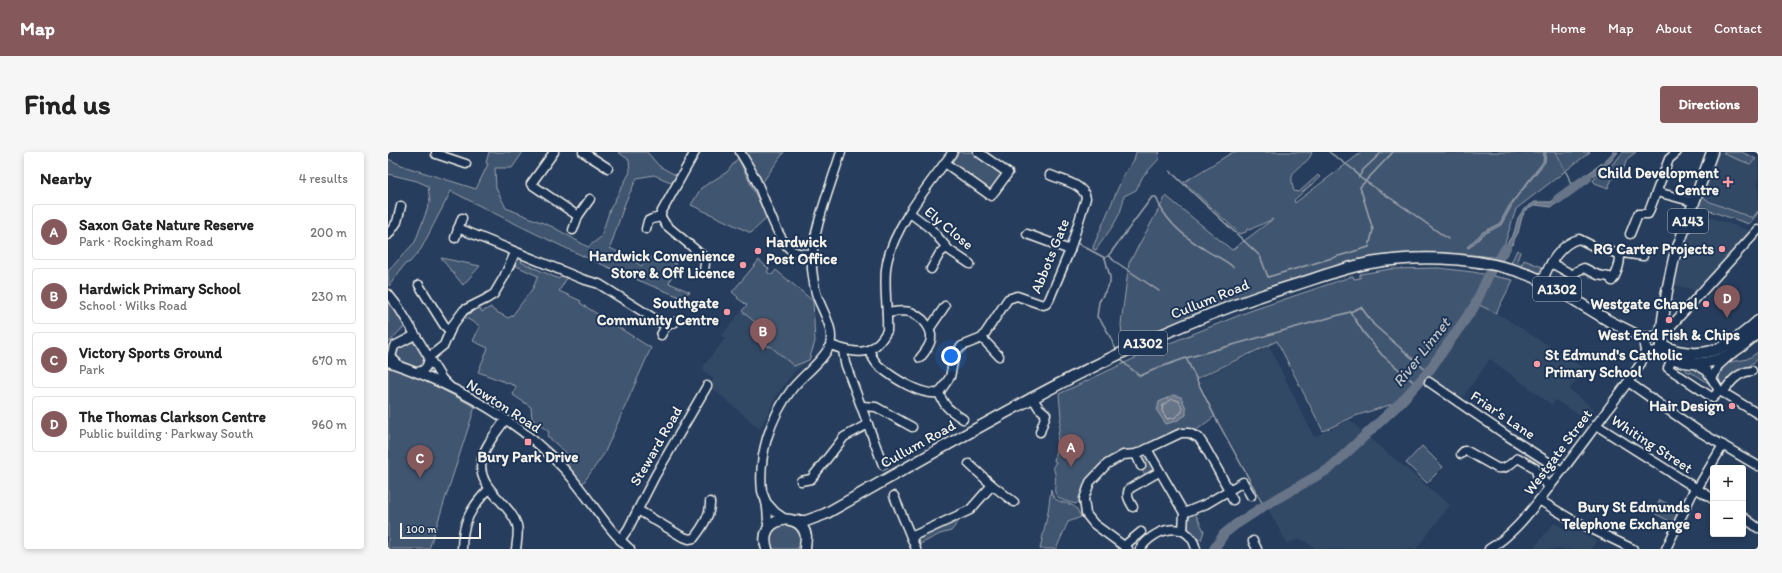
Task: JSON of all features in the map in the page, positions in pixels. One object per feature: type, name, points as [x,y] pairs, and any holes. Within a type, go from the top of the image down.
[{"type":"main road","name":"A143","points":[[1652,345],[1667,291],[1674,258],[1712,152]]},
{"type":"main road","name":"Cullum Road","points":[[789,520],[806,521],[825,514],[1032,397],[1118,354],[1249,299],[1370,263],[1426,259],[1470,261],[1490,264],[1532,276],[1543,281],[1609,321],[1641,337],[1652,345]]},
{"type":"main road","points":[[1652,345],[1688,353],[1704,353],[1726,347],[1742,336],[1758,321]]},
{"type":"main road","points":[[1652,345],[1672,358],[1693,363],[1712,361],[1740,349],[1758,332]]},
{"type":"main road","name":"Cullum Road","points":[[805,545],[810,527],[825,514]]},
{"type":"main road","points":[[764,547],[768,529],[772,524],[789,520],[802,527],[805,545]]},
{"type":"street","points":[[554,152],[531,184],[578,216]]},
{"type":"street","points":[[583,152],[608,168]]},
{"type":"street","points":[[695,152],[661,213],[661,217],[666,224],[703,256],[705,262],[704,272]]},
{"type":"street","points":[[740,152],[759,187],[773,220],[785,242],[792,250],[812,254]]},
{"type":"street","points":[[789,520],[775,512],[766,501],[762,492],[761,470],[763,449],[772,423],[792,389],[806,372],[818,362],[830,345],[831,336],[829,327],[816,291],[812,270],[812,254],[816,233],[841,152]]},
{"type":"street","points":[[830,345],[844,350],[869,350],[876,347],[887,331],[888,312],[885,282],[889,253],[894,241],[910,214],[953,152]]},
{"type":"street","points":[[945,162],[990,198],[1009,172],[978,152]]},
{"type":"street","points":[[1630,234],[1638,214],[1648,214],[1669,159],[1677,152]]},
{"type":"street","points":[[436,153],[466,164]]},
{"type":"street","name":"Abbots Gate","points":[[982,338],[1011,296],[1017,296],[1043,305],[1048,303],[1070,250],[1086,200],[1086,196],[1080,187],[1050,175]]},
{"type":"street","points":[[1657,192],[1694,202]]},
{"type":"street","points":[[573,230],[578,216],[590,199]]},
{"type":"street","points":[[388,235],[397,222],[401,206]]},
{"type":"street","name":"Ely Close","points":[[910,214],[932,229],[946,248],[970,264]]},
{"type":"street","points":[[646,229],[648,222],[652,218],[661,217]]},
{"type":"street","points":[[455,238],[462,218]]},
{"type":"street","points":[[458,228],[515,253],[582,279],[600,284],[666,326]]},
{"type":"street","points":[[1670,327],[1692,306],[1758,230]]},
{"type":"street","points":[[1027,234],[1070,250]]},
{"type":"street","points":[[1543,281],[1551,263],[1567,246],[1579,239],[1593,246],[1619,254],[1623,253],[1643,256]]},
{"type":"street","points":[[932,269],[940,253],[946,248]]},
{"type":"street","points":[[416,372],[420,372],[428,366],[429,357],[444,345],[450,331],[464,310],[494,294],[515,253]]},
{"type":"street","points":[[1551,263],[1573,275],[1577,271],[1584,268],[1613,280],[1620,258],[1619,254]]},
{"type":"street","points":[[419,285],[444,325],[450,331]]},
{"type":"street","points":[[388,294],[442,379],[451,388]]},
{"type":"street","points":[[930,328],[945,306]]},
{"type":"street","points":[[888,312],[910,312],[917,315],[930,328],[932,339],[929,346],[920,358]]},
{"type":"street","points":[[661,335],[666,326],[675,322]]},
{"type":"street","points":[[402,366],[395,362],[391,357],[391,348],[415,335]]},
{"type":"street","points":[[869,350],[873,360],[879,366],[917,391],[932,394],[939,393],[945,386],[950,377],[954,357],[959,348],[966,344],[982,338],[999,356]]},
{"type":"street","name":"Westgate Street","points":[[1489,549],[1501,542],[1510,534],[1539,500],[1628,382],[1652,345]]},
{"type":"street","points":[[844,350],[845,363],[883,465]]},
{"type":"street","points":[[1688,353],[1694,357],[1706,357],[1712,361],[1714,375],[1719,390]]},
{"type":"street","points":[[1714,375],[1718,366],[1731,354]]},
{"type":"street","points":[[1672,358],[1668,368],[1712,398],[1731,380],[1752,371]]},
{"type":"street","name":"Nowton Road","points":[[388,362],[402,366],[451,388],[505,420],[538,445],[564,470],[620,540],[629,548]]},
{"type":"street","points":[[1693,363],[1707,370],[1719,390],[1758,414]]},
{"type":"street","name":"Friar's Lane","points":[[1429,382],[1503,434],[1562,471]]},
{"type":"street","points":[[1628,382],[1700,432],[1758,466]]},
{"type":"street","name":"Steward Road","points":[[620,540],[632,522],[655,476],[707,386]]},
{"type":"street","points":[[939,393],[943,404],[963,419]]},
{"type":"street","points":[[1032,397],[1039,408],[1046,414],[1040,432]]},
{"type":"street","points":[[862,406],[876,407],[912,427]]},
{"type":"street","points":[[505,420],[487,447],[481,461],[482,470],[489,489],[517,524],[516,549]]},
{"type":"street","points":[[801,481],[811,479],[844,437],[868,424]]},
{"type":"street","name":"Whiting Street","points":[[1596,425],[1710,497]]},
{"type":"street","points":[[1141,532],[1126,547],[1089,519],[1084,508],[1084,499],[1090,482],[1107,464],[1123,455],[1136,454],[1180,433],[1189,433],[1199,438],[1233,500]]},
{"type":"street","points":[[1666,549],[1696,489],[1723,445]]},
{"type":"street","points":[[1147,449],[1184,513],[1183,531]]},
{"type":"street","points":[[1460,454],[1467,451],[1501,469],[1506,468],[1518,458],[1521,458],[1534,468],[1538,477],[1550,486]]},
{"type":"street","points":[[1136,454],[1141,466]]},
{"type":"street","points":[[969,464],[992,485],[1014,502]]},
{"type":"street","points":[[1133,507],[1128,499],[1127,493],[1129,489],[1159,472]]},
{"type":"street","points":[[1184,513],[1206,504],[1243,482],[1252,496]]},
{"type":"street","points":[[911,537],[970,510],[992,485]]},
{"type":"street","points":[[462,549],[464,528],[469,514],[474,504],[489,489]]},
{"type":"street","points":[[894,496],[916,549]]},
{"type":"street","points":[[1539,500],[1569,518],[1633,549]]},
{"type":"street","points":[[766,501],[768,529]]},
{"type":"street","points":[[638,510],[681,536],[689,539],[694,538],[702,526],[710,510],[710,502]]},
{"type":"street","points":[[1746,519],[1758,528]]},
{"type":"street","name":"Steward Road","points":[[629,548],[632,522]]},
{"type":"street","points":[[1140,549],[1156,533],[1168,529],[1183,531],[1191,538],[1196,549]]},
{"type":"street","points":[[1252,541],[1257,549]]},
{"type":"street","points":[[1501,542],[1506,549]]},
{"type":"shaded area","points":[[489,152],[523,152],[512,168],[495,168],[496,188],[506,208],[553,227],[588,247],[601,237],[610,209],[630,172],[629,160],[618,152],[647,152],[659,166],[681,178],[675,184],[654,175],[637,178],[625,203],[610,248],[630,258],[641,266],[658,251],[676,264],[669,283],[690,292],[680,297],[593,261],[507,220],[451,191],[421,249],[410,262],[405,264],[389,286],[388,271],[415,242],[430,202],[428,186],[417,181],[388,174],[388,159],[406,167],[476,189],[488,164],[486,163]]},
{"type":"shaded area","points":[[744,152],[784,152],[762,183]]},
{"type":"shaded area","points":[[956,152],[975,152],[1002,172],[1004,176],[992,192],[952,164],[952,158]]},
{"type":"shaded area","points":[[1136,152],[1160,152],[1158,157],[1160,158],[1143,176],[1136,190],[1124,196],[1123,204],[1113,225],[1096,250],[1093,249],[1124,174],[1134,160]]},
{"type":"shaded area","points":[[1233,152],[1312,152],[1306,162],[1294,171],[1292,182],[1294,191],[1299,192],[1318,175],[1320,177],[1294,200],[1295,203],[1362,152],[1590,152],[1516,209],[1500,258],[1434,254],[1368,258],[1202,311],[1123,348],[1121,324],[1129,263],[1166,196],[1232,250],[1273,219],[1249,230],[1247,229],[1246,232],[1240,234],[1184,182]]},
{"type":"shaded area","points":[[1623,152],[1636,152],[1627,159],[1622,173],[1615,172],[1608,188],[1595,183],[1593,180],[1616,161]]},
{"type":"shaded area","points":[[1718,152],[1724,152],[1725,154],[1750,164],[1756,159],[1758,160],[1758,211],[1752,217],[1710,202],[1702,197]]},
{"type":"shaded area","points":[[1724,152],[1742,152],[1756,159],[1750,164],[1724,154]]},
{"type":"shaded area","points":[[738,158],[767,218],[751,233],[691,205],[701,188],[727,172]]},
{"type":"shaded area","points":[[1702,196],[1710,202],[1750,217],[1753,217],[1758,211],[1758,213],[1749,224],[1698,207]]},
{"type":"shaded area","points":[[1698,207],[1707,210],[1706,216],[1753,232],[1696,293],[1691,289],[1674,285]]},
{"type":"shaded area","points":[[1517,250],[1520,252],[1517,261],[1522,264],[1524,260],[1542,267],[1539,274],[1511,263]]},
{"type":"shaded area","points":[[519,257],[523,258],[521,262],[559,279],[562,274],[568,276],[559,291],[581,301],[580,303],[651,348],[604,454],[581,486],[567,467],[571,457],[547,436],[549,432],[532,419],[531,407],[513,395],[516,386],[478,372],[488,348],[473,341],[480,326],[464,317],[479,307],[482,312],[491,307],[493,310],[508,318],[512,316],[533,288],[538,276],[514,265]]},
{"type":"shaded area","points":[[441,258],[480,266],[463,285]]},
{"type":"shaded area","points":[[759,260],[769,269],[767,272],[772,275],[776,270],[813,301],[815,342],[809,360],[794,366],[770,346],[768,347],[764,338],[766,335],[765,331],[742,311],[747,305],[737,298],[738,297],[732,292]]},
{"type":"shaded area","points":[[1438,268],[1473,272],[1513,280],[1496,313],[1473,302],[1455,331],[1396,403],[1355,416],[1323,431],[1277,341],[1196,379],[1215,416],[1194,432],[1182,428],[1135,450],[1124,450],[1109,457],[1093,473],[1083,497],[1076,504],[1059,498],[1056,494],[1055,474],[1053,467],[1056,462],[1054,461],[1061,417],[1059,394],[1150,351],[1250,311],[1353,276],[1354,279],[1360,278],[1360,274],[1391,269]]},
{"type":"shaded area","points":[[776,270],[813,301],[815,342],[809,360],[794,372],[778,393],[760,429],[709,385],[714,379],[704,371],[704,365],[725,339],[721,336]]},
{"type":"shaded area","points":[[388,302],[395,307],[404,323],[403,329],[388,342]]},
{"type":"shaded area","name":"St Edmund's Catholic Primary School","points":[[1473,302],[1505,318],[1585,369],[1569,389],[1595,410],[1588,420],[1555,400],[1552,405],[1490,359],[1460,401],[1424,373]]},
{"type":"shaded area","points":[[412,342],[416,345],[425,359],[421,368],[401,363],[396,359],[397,349]]},
{"type":"shaded area","points":[[1269,346],[1314,437],[1350,420],[1374,442],[1450,505],[1416,549],[1317,549],[1301,539],[1287,543],[1216,416],[1199,380]]},
{"type":"shaded area","points":[[1758,352],[1758,359],[1723,387],[1719,377],[1720,371],[1725,365],[1733,361],[1747,359]]},
{"type":"shaded area","points":[[1686,366],[1701,368],[1711,385],[1696,375],[1686,371]]},
{"type":"shaded area","points":[[388,367],[424,380],[475,407],[429,549],[388,549]]},
{"type":"shaded area","points":[[1422,446],[1443,467],[1427,483],[1406,463]]},
{"type":"shaded area","points":[[1145,454],[1149,456],[1155,468],[1154,472],[1146,477],[1143,471],[1145,468],[1140,456]]},
{"type":"shaded area","points":[[1051,489],[1055,498],[1061,502],[1073,506],[1077,509],[1081,517],[1068,522],[1056,549],[1040,549],[1048,512]]},
{"type":"shaded area","points":[[1660,500],[1681,511],[1675,524],[1654,513]]},
{"type":"shaded area","points":[[1195,513],[1204,531],[1201,540],[1188,529],[1189,515]]},
{"type":"shaded area","points":[[962,517],[951,531],[940,534],[920,544],[917,539]]},
{"type":"shaded area","points":[[1554,523],[1567,530],[1569,526],[1596,541],[1591,549],[1533,549]]},
{"type":"shaded area","points":[[781,525],[791,526],[800,535],[797,549],[773,549],[771,545],[771,535],[775,529]]},
{"type":"water","points":[[1544,152],[1546,152],[1545,162],[1516,198],[1501,225],[1484,234],[1469,248],[1467,247],[1483,232],[1500,223],[1509,206],[1543,162]]},
{"type":"water","points":[[1613,152],[1618,152],[1610,162],[1574,192],[1581,181]]},
{"type":"water","points":[[1570,186],[1568,194],[1551,207],[1536,205],[1526,210],[1522,217],[1518,233],[1512,243],[1513,244],[1500,259],[1497,258],[1514,233],[1518,218],[1524,209],[1535,202],[1551,202]]},
{"type":"water","points":[[1173,395],[1181,397],[1186,408],[1186,415],[1176,421],[1166,424],[1157,411],[1159,402]]},
{"type":"waterway","points":[[1329,152],[1354,170],[1359,177],[1448,239]]},
{"type":"waterway","points":[[1359,177],[1363,170],[1382,152]]},
{"type":"waterway","points":[[1170,171],[1260,256],[1268,277],[1369,247],[1373,230],[1360,187],[1393,152]]},
{"type":"waterway","name":"River Linnet","points":[[1558,199],[1587,178]]},
{"type":"waterway","points":[[1117,351],[1106,329],[1097,317],[1099,302],[1110,283],[1105,258],[1109,255],[1152,197],[1156,197],[1164,213],[1175,227],[1196,244],[1226,261],[1233,267]]},
{"type":"waterway","points":[[1075,242],[1105,258]]},
{"type":"waterway","name":"River Linnet","points":[[1214,549],[1224,534],[1235,525],[1264,506],[1329,469],[1399,404],[1428,372],[1474,307],[1492,268],[1506,248]]},
{"type":"waterway","points":[[1109,255],[1113,260],[1159,291]]},
{"type":"waterway","points":[[1121,358],[1124,363],[1140,376],[1186,358],[1350,312],[1361,307],[1374,325],[1428,372]]},
{"type":"waterway","points":[[1350,312],[1364,333],[1382,355],[1417,385]]},
{"type":"waterway","points":[[1186,358],[1214,415],[1264,506]]},
{"type":"place","name":"Child Development Centre","points":[[1728,182]]},
{"type":"place","name":"RG Carter Projects","points":[[1722,249]]},
{"type":"place","name":"Hardwick Post Office","points":[[758,251]]},
{"type":"place","name":"Hardwick Convenience Store & Off Licence","points":[[743,265]]},
{"type":"place","name":"Westgate Chapel","points":[[1706,304]]},
{"type":"place","name":"Southgate Community Centre","points":[[727,312]]},
{"type":"place","name":"The Thomas Clarkson Centre","points":[[1727,318]]},
{"type":"place","name":"West End Fish & Chips","points":[[1669,320]]},
{"type":"place","name":"Hardwick Primary School","points":[[763,351]]},
{"type":"place","name":"St Edmund's Catholic Primary School","points":[[1537,364]]},
{"type":"place","name":"Hair Design","points":[[1732,406]]},
{"type":"place","name":"Bury Park Drive","points":[[528,442]]},
{"type":"place","name":"Saxon Gate Nature Reserve","points":[[1071,467]]},
{"type":"place","name":"Victory Sports Ground","points":[[420,478]]},
{"type":"place","name":"Bury St Edmunds Telephone Exchange","points":[[1698,516]]}]
